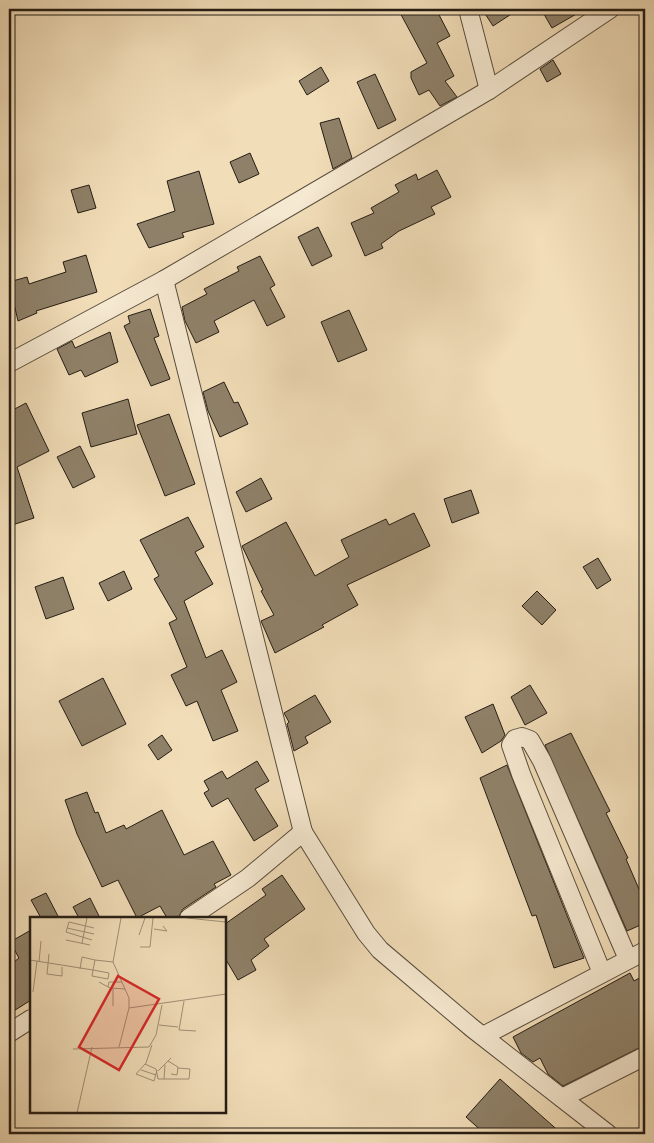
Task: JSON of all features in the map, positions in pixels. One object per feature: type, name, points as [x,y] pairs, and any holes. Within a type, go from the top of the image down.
[{"type":"street","points":[[468,9],[489,90]]},
{"type":"street","points":[[9,362],[164,280],[489,90],[610,9]]},
{"type":"street","points":[[164,280],[303,832],[380,950],[482,1036],[608,1134]]},
{"type":"street","points":[[602,973],[511,745],[514,739],[522,736],[530,740],[542,761],[628,959]]},
{"type":"street","points":[[190,917],[248,878],[303,832]]},
{"type":"street","points":[[482,1036],[645,951]]},
{"type":"street","points":[[9,1033],[30,1020]]},
{"type":"street","points":[[562,1098],[645,1056]]},
{"type":"building","points":[[398,9],[436,9],[450,36],[437,43],[454,76],[445,81],[457,97],[440,106],[429,90],[419,95],[411,78],[411,72],[427,63]]},
{"type":"building","points":[[482,9],[519,9],[493,26]]},
{"type":"building","points":[[541,9],[585,9],[552,28]]},
{"type":"building","points":[[553,60],[561,74],[547,82],[540,69]]},
{"type":"building","points":[[321,67],[329,81],[307,95],[299,81]]},
{"type":"building","points":[[375,74],[396,120],[378,129],[357,82]]},
{"type":"building","points":[[339,118],[352,158],[333,169],[320,123]]},
{"type":"building","points":[[250,153],[259,174],[239,183],[230,162]]},
{"type":"building","points":[[437,170],[451,197],[431,207],[435,214],[399,231],[381,244],[383,248],[365,256],[351,223],[374,213],[371,208],[399,192],[395,185],[416,174],[418,180]]},
{"type":"building","points":[[199,171],[214,224],[182,233],[184,237],[149,248],[137,224],[175,211],[167,181]]},
{"type":"building","points":[[89,185],[96,208],[78,213],[71,190]]},
{"type":"building","points":[[318,227],[332,256],[312,266],[298,237]]},
{"type":"building","points":[[86,255],[97,292],[36,311],[37,313],[18,321],[9,282],[27,277],[29,284],[66,272],[63,262]]},
{"type":"building","points":[[260,256],[275,285],[270,288],[285,317],[267,326],[254,300],[214,321],[219,332],[196,343],[185,321],[182,307],[207,294],[204,289],[239,271],[237,267]]},
{"type":"building","points":[[150,309],[159,336],[154,338],[170,379],[151,386],[124,326],[130,323],[128,316]]},
{"type":"building","points":[[349,310],[367,350],[338,362],[321,322]]},
{"type":"building","points":[[110,332],[118,362],[85,377],[81,370],[69,375],[57,349],[72,341],[75,348]]},
{"type":"building","points":[[224,382],[234,403],[238,402],[248,424],[220,437],[208,411],[203,392]]},
{"type":"building","points":[[128,399],[137,434],[91,447],[82,413]]},
{"type":"building","points":[[26,403],[49,451],[17,467],[34,518],[9,526],[9,412]]},
{"type":"building","points":[[169,414],[195,484],[165,496],[137,425]]},
{"type":"building","points":[[80,446],[95,477],[73,488],[57,457]]},
{"type":"building","points":[[261,478],[272,499],[246,512],[236,492]]},
{"type":"building","points":[[471,490],[479,513],[452,523],[444,499]]},
{"type":"building","points":[[414,513],[430,546],[347,585],[358,605],[322,625],[324,627],[275,653],[261,621],[274,615],[261,591],[263,590],[242,546],[286,522],[315,576],[349,557],[341,540],[386,519],[389,525]]},
{"type":"building","points":[[188,517],[204,547],[195,552],[213,584],[184,601],[206,658],[222,650],[237,682],[221,690],[238,731],[213,741],[197,701],[186,706],[171,675],[187,667],[169,623],[177,619],[154,579],[159,576],[140,540]]},
{"type":"building","points":[[598,558],[611,580],[597,589],[583,567]]},
{"type":"building","points":[[124,571],[132,589],[108,601],[99,583]]},
{"type":"building","points":[[63,577],[74,609],[46,619],[35,587]]},
{"type":"building","points":[[537,591],[556,610],[542,625],[522,606]]},
{"type":"building","points":[[103,678],[126,724],[82,746],[59,701]]},
{"type":"building","points":[[530,685],[547,713],[525,725],[511,697]]},
{"type":"building","points":[[315,695],[331,722],[305,737],[308,743],[294,751],[287,724],[289,722],[284,713]]},
{"type":"building","points":[[493,704],[505,735],[501,741],[482,753],[465,717]]},
{"type":"building","points":[[571,733],[610,811],[606,813],[628,858],[626,859],[645,903],[645,923],[627,931],[545,745]]},
{"type":"building","points":[[162,735],[172,750],[158,760],[148,745]]},
{"type":"building","points":[[257,761],[269,781],[255,789],[278,826],[254,841],[228,798],[212,807],[204,793],[209,790],[204,781],[222,771],[227,779]]},
{"type":"building","points":[[507,765],[584,958],[554,968],[536,915],[532,916],[480,778]]},
{"type":"building","points":[[87,792],[95,813],[98,812],[106,833],[124,825],[126,829],[162,810],[184,855],[213,841],[231,875],[214,884],[216,887],[183,909],[179,917],[166,917],[160,906],[136,917],[118,880],[102,887],[77,834],[65,800]]},
{"type":"building","points":[[282,875],[305,909],[264,939],[269,946],[251,960],[256,970],[238,980],[226,960],[226,923],[266,895],[262,889]]},
{"type":"building","points":[[46,893],[58,917],[40,917],[31,900]]},
{"type":"building","points":[[90,898],[100,917],[78,917],[73,907]]},
{"type":"building","points":[[30,931],[30,1001],[9,1014],[9,966],[19,958],[10,942]]},
{"type":"building","points":[[630,973],[634,981],[645,975],[645,1045],[563,1086],[548,1074],[540,1058],[533,1062],[521,1053],[513,1037]]},
{"type":"building","points":[[500,1079],[562,1134],[485,1134],[466,1117]]}]
